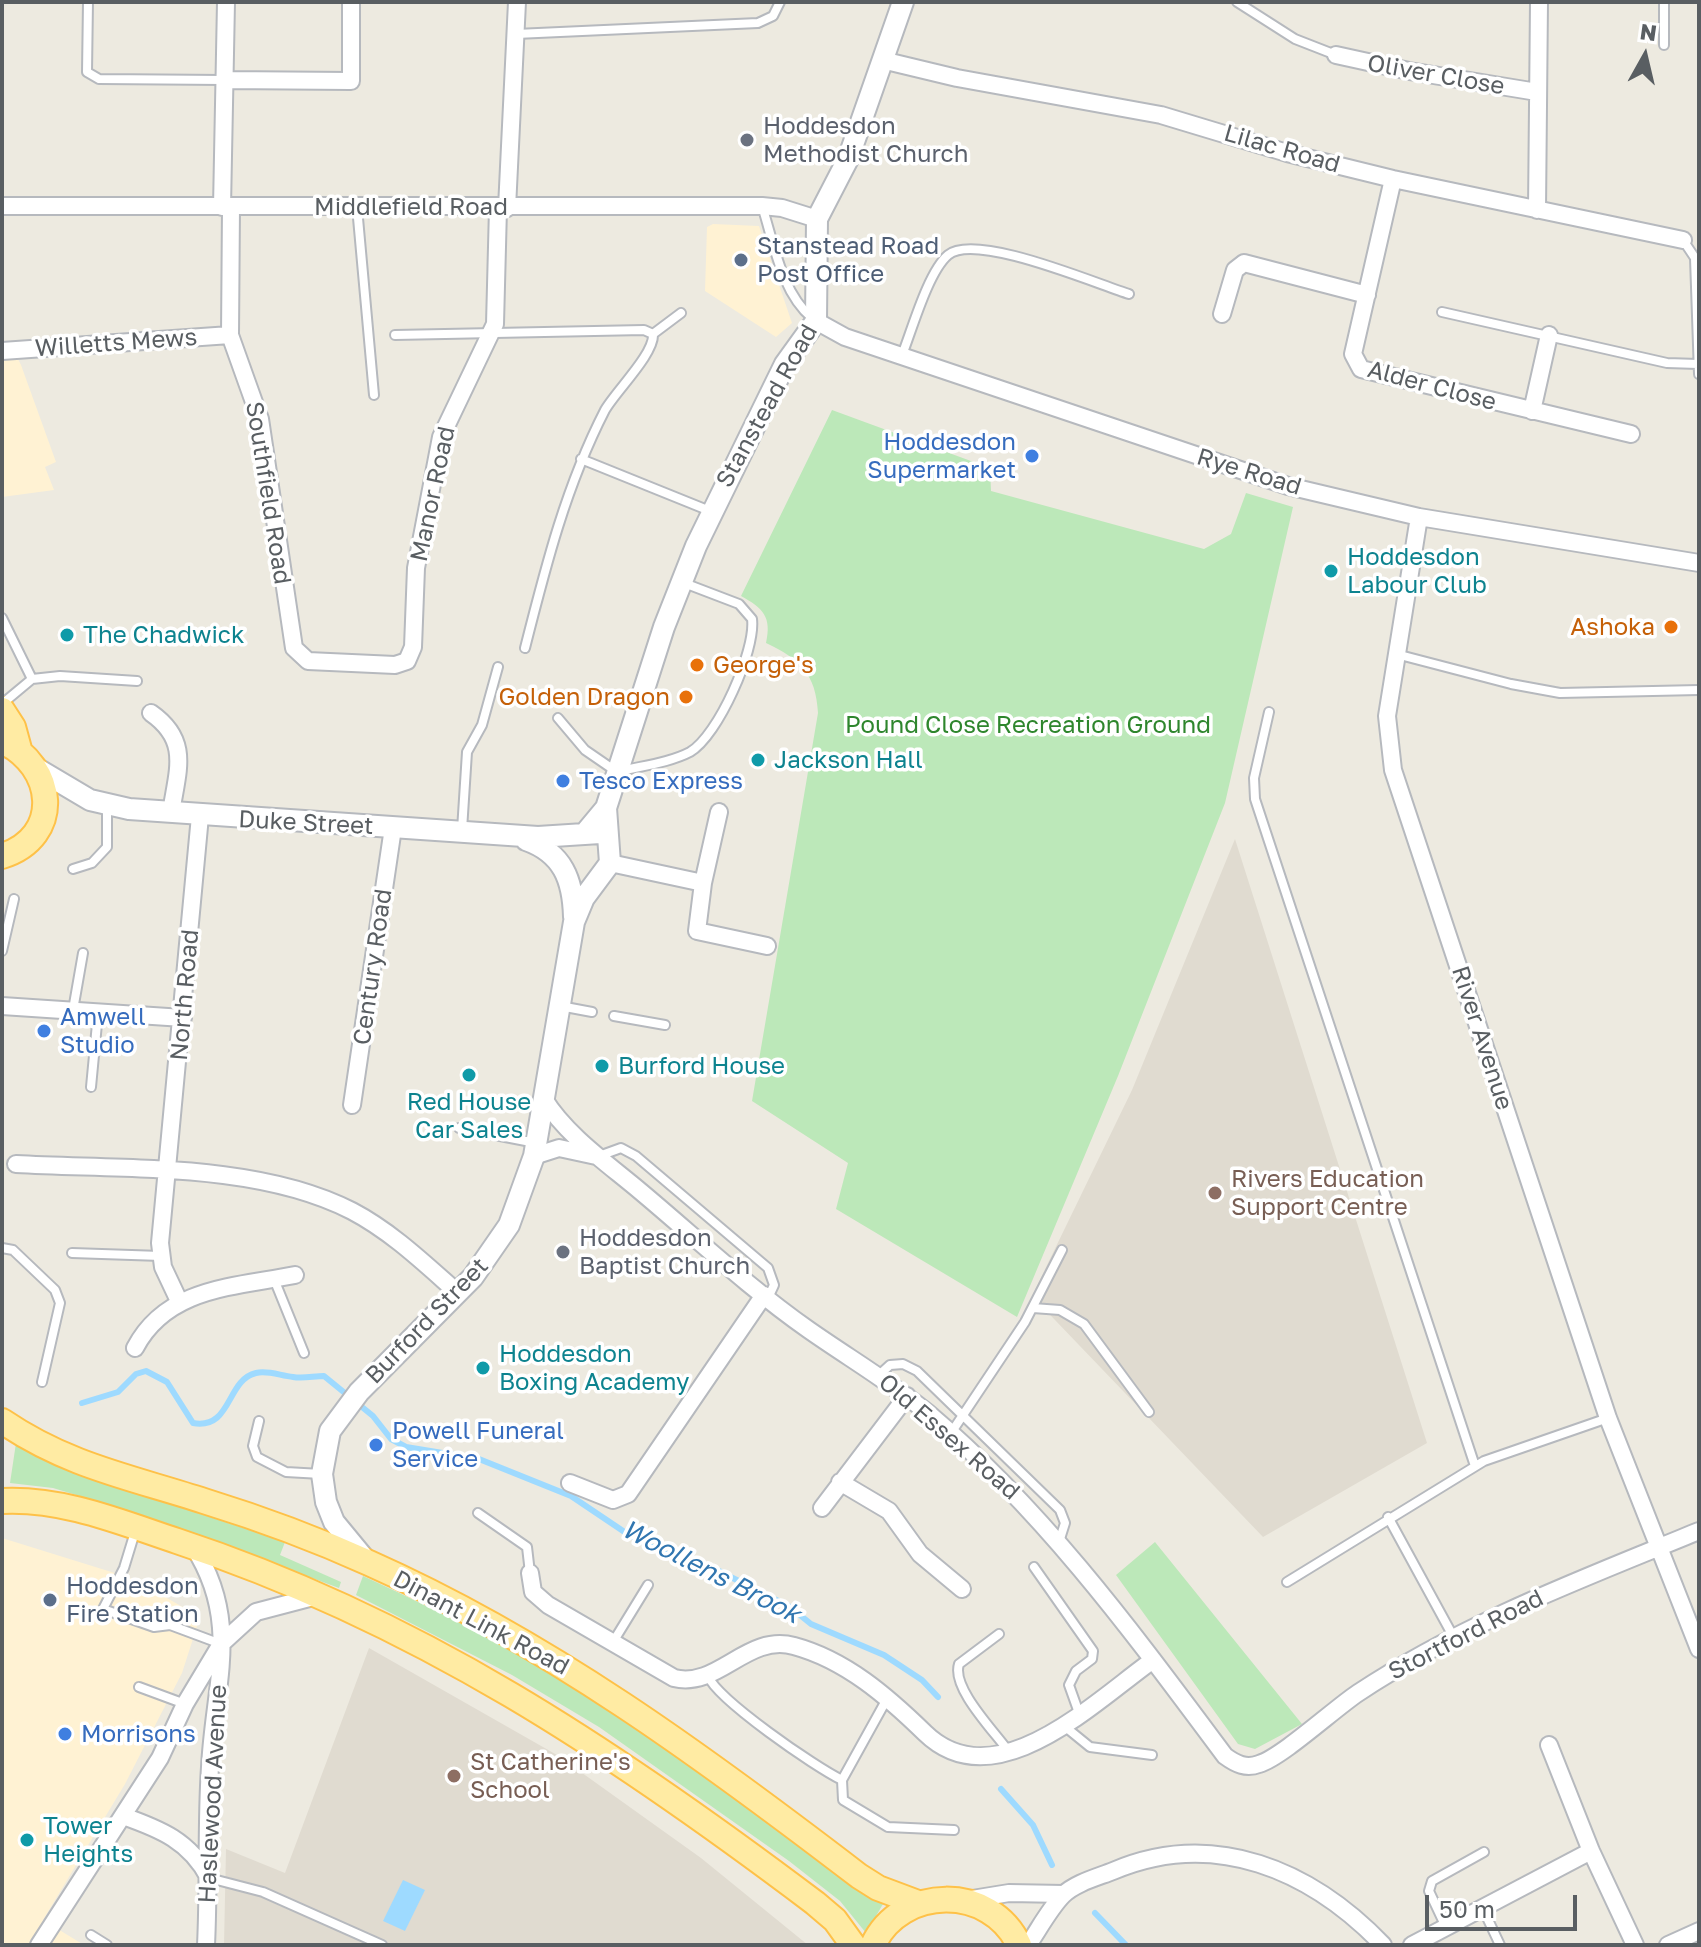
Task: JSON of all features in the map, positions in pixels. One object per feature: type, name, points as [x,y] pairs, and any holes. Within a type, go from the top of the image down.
[{"type":"main road","points":[[2,707],[13,727],[10,745],[36,768],[44,790],[43,814],[29,839],[2,856]]},
{"type":"main road","name":"Dinant Link Road","points":[[2,1421],[60,1456],[220,1506],[367,1562],[448,1602],[590,1683],[701,1757],[859,1876],[918,1903]]},
{"type":"main road","name":"Dinant Link Road","points":[[2,1501],[62,1505],[137,1527],[322,1595],[418,1640],[621,1761],[815,1903],[835,1920],[853,1945]]},
{"type":"main road","points":[[873,1945],[892,1919],[918,1903],[964,1900],[987,1909],[1003,1922],[1019,1945]]},
{"type":"street","name":"Southfield Road","points":[[226,2],[224,80],[230,335],[260,419],[288,621],[297,653],[315,662],[395,665],[407,661],[413,647]]},
{"type":"street","points":[[224,80],[351,81],[351,2]]},
{"type":"street","name":"Manor Road","points":[[413,647],[416,568],[439,445],[451,413],[492,333],[497,314],[517,2]]},
{"type":"street","name":"Stanstead Road","points":[[606,808],[681,582],[711,511],[785,364],[816,321],[817,219],[848,159],[903,2]]},
{"type":"street","points":[[1537,210],[1539,2]]},
{"type":"street","name":"Oliver Close","points":[[1336,55],[1409,71],[1537,92]]},
{"type":"street","name":"Lilac Road","points":[[882,60],[957,78],[1161,115],[1287,153],[1393,179],[1683,240]]},
{"type":"street","name":"Alder Close","points":[[1393,179],[1353,354],[1361,369],[1631,434]]},
{"type":"street","name":"Middlefield Road","points":[[2,206],[762,206],[782,208],[817,219]]},
{"type":"street","points":[[1222,314],[1235,270],[1244,263],[1367,295]]},
{"type":"street","name":"Rye Road","points":[[816,321],[845,337],[1288,486],[1419,517],[1699,563]]},
{"type":"street","name":"Willetts Mews","points":[[2,351],[230,335]]},
{"type":"street","points":[[1532,411],[1549,335]]},
{"type":"street","name":"River Avenue","points":[[1419,517],[1387,716],[1393,770],[1608,1418],[1699,1649]]},
{"type":"street","points":[[151,713],[170,728],[179,748],[171,813]]},
{"type":"street","name":"Duke Street","points":[[36,768],[78,794],[107,805],[171,813],[515,835],[569,837],[586,832]]},
{"type":"street","points":[[586,832],[606,808]]},
{"type":"street","points":[[606,808],[610,863],[703,883]]},
{"type":"street","points":[[719,812],[703,883],[697,931],[767,946]]},
{"type":"street","name":"North Road","points":[[161,1256],[200,816]]},
{"type":"street","name":"Century Road","points":[[352,1105],[393,828]]},
{"type":"street","points":[[586,832],[596,831],[610,841]]},
{"type":"street","name":"Burford Street","points":[[515,835],[545,849],[567,873],[574,922]]},
{"type":"street","name":"Burford Street","points":[[367,1562],[334,1522],[326,1502],[322,1474],[324,1450],[337,1419],[359,1392],[458,1293],[486,1261],[509,1225],[536,1150],[574,922],[584,898],[610,863]]},
{"type":"street","points":[[2,1006],[183,1018]]},
{"type":"street","name":"Old Essex Road","points":[[544,1099],[551,1111],[598,1156],[766,1297],[907,1396],[994,1473],[1059,1542],[1225,1756],[1249,1766]]},
{"type":"street","points":[[536,1150],[568,1148],[598,1156]]},
{"type":"street","points":[[16,1164],[258,1180],[318,1196],[385,1232],[458,1293]]},
{"type":"street","points":[[161,1256],[167,1279],[179,1301]]},
{"type":"street","points":[[135,1348],[152,1321],[179,1301],[295,1275]]},
{"type":"street","points":[[570,1483],[613,1500],[628,1494],[766,1297]]},
{"type":"street","points":[[822,1508],[907,1396]]},
{"type":"street","points":[[840,1482],[889,1511],[920,1554],[962,1589]]},
{"type":"street","name":"Stortford Road","points":[[1249,1766],[1267,1760],[1355,1695],[1453,1636],[1529,1600],[1699,1531]]},
{"type":"street","points":[[193,1546],[215,1585],[221,1644]]},
{"type":"street","points":[[530,1573],[531,1585],[540,1599],[674,1678],[685,1681],[708,1676],[757,1649],[783,1645],[811,1654],[889,1696],[926,1734],[948,1750],[985,1758],[1010,1753],[1063,1724],[1153,1660]]},
{"type":"street","points":[[39,1945],[160,1758],[185,1704],[221,1644],[256,1612],[322,1595]]},
{"type":"street","name":"Haslewood Avenue","points":[[206,1945],[210,1765],[221,1644]]},
{"type":"street","points":[[1549,1745],[1591,1851],[1635,1945]]},
{"type":"street","points":[[123,1816],[161,1830],[184,1844],[209,1878]]},
{"type":"street","points":[[1412,1945],[1591,1851]]},
{"type":"street","points":[[964,1900],[1009,1893],[1064,1894],[1122,1867],[1168,1856],[1235,1858],[1270,1865],[1314,1887],[1361,1922],[1383,1945]]},
{"type":"street","points":[[1028,1945],[1064,1894]]},
{"type":"street","points":[[1668,1945],[1699,1931]]},
{"type":"lane","points":[[88,2],[87,72],[99,79],[224,80]]},
{"type":"lane","points":[[516,34],[758,23],[773,16],[780,2]]},
{"type":"lane","points":[[1237,2],[1295,39],[1336,55]]},
{"type":"lane","points":[[1664,2],[1664,45]]},
{"type":"lane","points":[[762,206],[790,290],[798,306],[816,321]]},
{"type":"lane","points":[[357,207],[374,395]]},
{"type":"lane","points":[[1683,240],[1695,258],[1699,374]]},
{"type":"lane","points":[[902,355],[942,261],[956,250],[989,249],[1129,294]]},
{"type":"lane","points":[[1442,312],[1667,363],[1698,364]]},
{"type":"lane","points":[[653,334],[671,324],[681,313]]},
{"type":"lane","points":[[395,335],[644,330],[653,334]]},
{"type":"lane","points":[[525,648],[554,533],[581,459],[608,406],[651,348],[653,334]]},
{"type":"lane","points":[[581,459],[711,511]]},
{"type":"lane","points":[[558,718],[585,750],[617,772],[676,757],[697,747],[719,719],[749,644],[753,626],[745,607],[681,582]]},
{"type":"lane","points":[[2,618],[32,679]]},
{"type":"lane","points":[[1395,654],[1511,684],[1560,693],[1699,690]]},
{"type":"lane","points":[[462,831],[467,752],[482,725],[498,667]]},
{"type":"lane","points":[[2,707],[32,679],[60,676],[137,681]]},
{"type":"lane","points":[[1269,712],[1254,778],[1255,799],[1475,1466]]},
{"type":"lane","points":[[73,869],[92,863],[107,847],[107,805]]},
{"type":"lane","points":[[2,951],[14,899]]},
{"type":"lane","points":[[73,1011],[83,953]]},
{"type":"lane","points":[[559,1006],[592,1012]]},
{"type":"lane","points":[[91,1087],[98,1012]]},
{"type":"lane","points":[[614,1016],[665,1025]]},
{"type":"lane","points":[[459,1128],[536,1150]]},
{"type":"lane","points":[[598,1156],[621,1148],[636,1156],[768,1268],[774,1285],[766,1297]]},
{"type":"lane","points":[[2,1248],[13,1250],[55,1290],[60,1303],[42,1382]]},
{"type":"lane","points":[[951,1434],[1033,1308],[1062,1250]]},
{"type":"lane","points":[[72,1253],[161,1256]]},
{"type":"lane","points":[[274,1279],[304,1353]]},
{"type":"lane","points":[[1033,1308],[1068,1312],[1084,1324],[1149,1412]]},
{"type":"lane","points":[[879,1375],[890,1365],[909,1367],[964,1414],[1060,1510],[1065,1523],[1059,1542]]},
{"type":"lane","points":[[1287,1582],[1475,1466],[1608,1418]]},
{"type":"lane","points":[[259,1421],[253,1446],[257,1457],[286,1472],[322,1474]]},
{"type":"lane","points":[[478,1513],[527,1547],[530,1573]]},
{"type":"lane","points":[[1388,1517],[1453,1636]]},
{"type":"lane","points":[[137,1527],[124,1568],[103,1609],[154,1627],[170,1625],[221,1644]]},
{"type":"lane","points":[[1034,1567],[1093,1651],[1092,1659],[1076,1671],[1069,1685],[1079,1713]]},
{"type":"lane","points":[[613,1642],[648,1585]]},
{"type":"lane","points":[[999,1634],[959,1664],[957,1676],[962,1688],[1010,1753]]},
{"type":"lane","points":[[708,1676],[724,1697],[820,1769],[842,1780]]},
{"type":"lane","points":[[139,1687],[185,1704]]},
{"type":"lane","points":[[889,1696],[842,1780],[843,1800],[881,1825],[954,1830]]},
{"type":"lane","points":[[1063,1724],[1090,1747],[1152,1755]]},
{"type":"lane","points":[[1445,1925],[1429,1891],[1432,1881],[1484,1852]]},
{"type":"lane","points":[[209,1878],[263,1892],[382,1945]]},
{"type":"lane","points":[[1482,1908],[1500,1945]]},
{"type":"lane","points":[[91,1935],[107,1945]]},
{"type":"shaded area","points":[[713,224],[759,226],[792,323],[776,337],[705,291],[707,227]]},
{"type":"shaded area","points":[[2,353],[16,355],[21,365],[56,462],[45,467],[54,490],[2,497]]},
{"type":"shaded area","name":"Rivers Education Support Centre","points":[[1235,839],[1427,1443],[1263,1537],[1032,1296],[1132,1090]]},
{"type":"shaded area","points":[[2,1538],[134,1579],[200,1617],[182,1673],[125,1784],[43,1920],[84,1945],[2,1945]]},
{"type":"shaded area","name":"St Catherine's School","points":[[369,1648],[557,1755],[701,1858],[808,1945],[224,1945],[226,1849],[285,1873]]},
{"type":"green space","name":"Pound Close Recreation Ground","points":[[832,410],[990,468],[991,491],[1204,549],[1231,534],[1246,493],[1293,507],[1225,803],[1118,1076],[1017,1317],[836,1209],[848,1163],[752,1101],[818,713],[810,678],[797,662],[766,643],[768,626],[764,614],[741,596]]},
{"type":"green space","points":[[16,1443],[64,1468],[285,1542],[280,1555],[341,1582],[339,1588],[133,1512],[53,1488],[10,1483]]},
{"type":"green space","points":[[1155,1542],[1302,1724],[1255,1749],[1238,1744],[1116,1575]]},
{"type":"green space","points":[[363,1576],[510,1650],[604,1707],[695,1768],[871,1899],[883,1904],[866,1933],[840,1901],[789,1861],[599,1727],[512,1675],[356,1595]]},
{"type":"water","points":[[403,1880],[425,1890],[405,1931],[383,1921]]},
{"type":"waterway","name":"Woollens Brook","points":[[82,1403],[118,1392],[136,1374],[146,1371],[167,1382],[193,1423],[206,1423],[222,1412],[246,1377],[256,1373],[297,1378],[324,1376],[373,1416],[391,1439],[406,1447],[479,1459],[571,1496],[629,1535],[661,1552],[715,1569],[790,1607],[811,1624],[884,1655],[922,1680],[938,1697]]},
{"type":"waterway","name":"Woollens Brook","points":[[1001,1789],[1033,1825],[1052,1865]]},
{"type":"waterway","name":"Woollens Brook","points":[[1095,1913],[1126,1945]]},
{"type":"place","name":"Hoddesdon Methodist Church","points":[[747,140]]},
{"type":"place","name":"Stanstead Road Post Office","points":[[741,260]]},
{"type":"place","name":"Hoddesdon Supermarket","points":[[1032,456]]},
{"type":"place","name":"Hoddesdon Labour Club","points":[[1331,571]]},
{"type":"place","name":"Ashoka","points":[[1671,627]]},
{"type":"place","name":"The Chadwick","points":[[67,635]]},
{"type":"place","name":"George's","points":[[697,665]]},
{"type":"place","name":"Golden Dragon","points":[[686,697]]},
{"type":"place","name":"Jackson Hall","points":[[758,760]]},
{"type":"place","name":"Tesco Express","points":[[563,781]]},
{"type":"place","name":"Amwell Studio","points":[[44,1031]]},
{"type":"place","name":"Burford House","points":[[602,1066]]},
{"type":"place","name":"Red House Car Sales","points":[[469,1075]]},
{"type":"place","name":"Rivers Education Support Centre","points":[[1215,1193]]},
{"type":"place","name":"Hoddesdon Baptist Church","points":[[563,1252]]},
{"type":"place","name":"Hoddesdon Boxing Academy","points":[[483,1368]]},
{"type":"place","name":"Powell Funeral Service","points":[[376,1445]]},
{"type":"place","name":"Hoddesdon Fire Station","points":[[50,1600]]},
{"type":"place","name":"Morrisons","points":[[65,1734]]},
{"type":"place","name":"St Catherine's School","points":[[454,1776]]},
{"type":"place","name":"Tower Heights","points":[[27,1840]]}]
